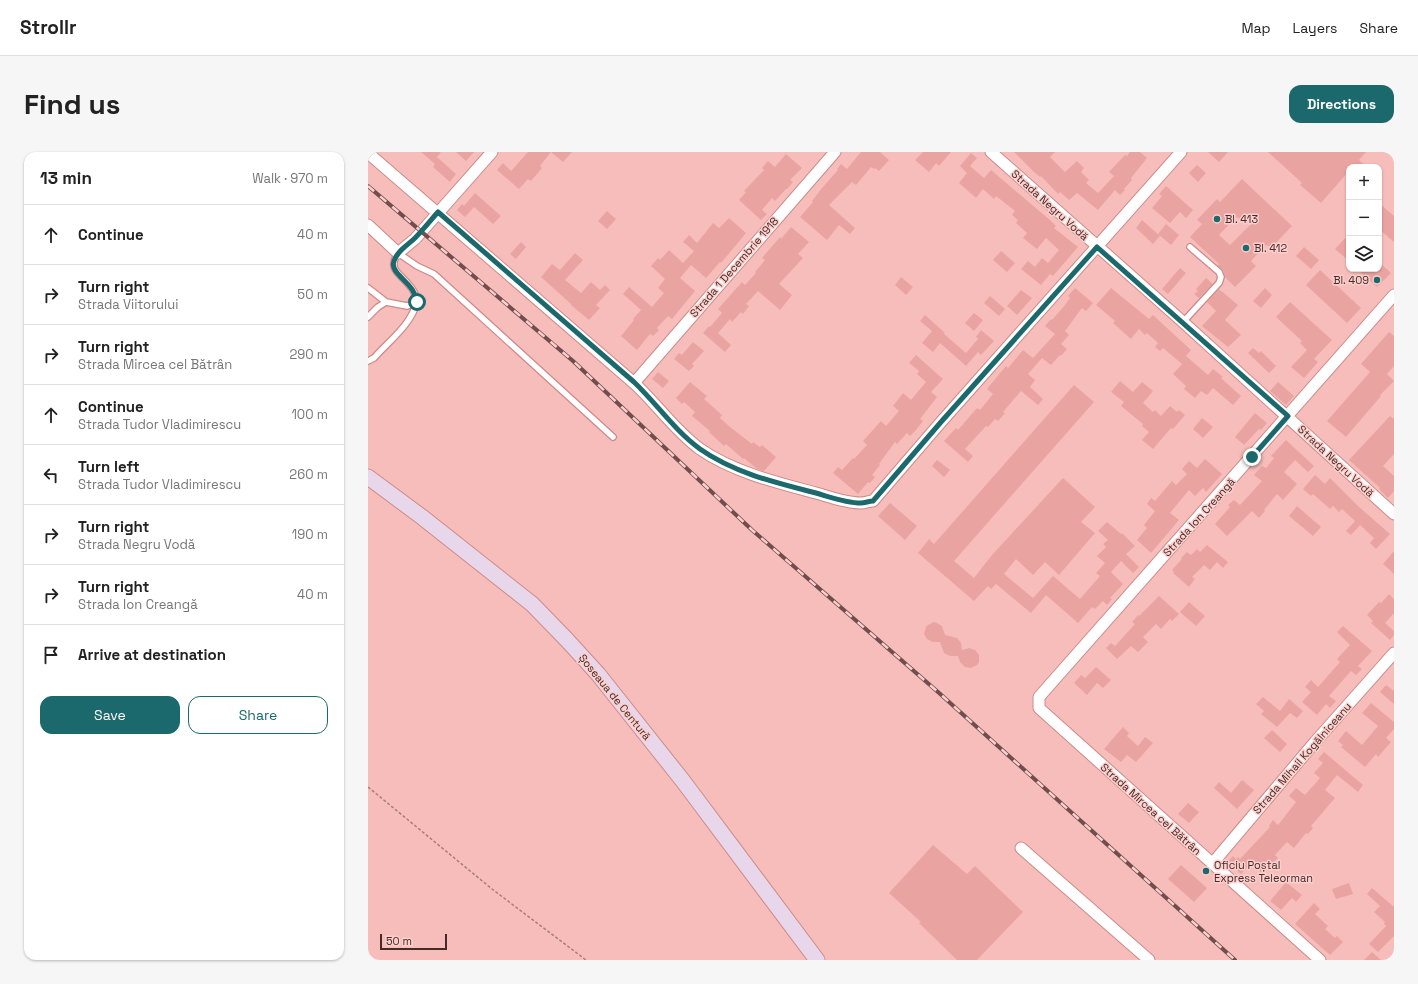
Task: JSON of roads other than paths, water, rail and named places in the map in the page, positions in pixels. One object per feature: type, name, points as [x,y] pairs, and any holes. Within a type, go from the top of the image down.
[{"type":"main road","name":"Șoseaua de Centură","points":[[368,477],[422,517],[532,604],[567,640],[598,674],[683,781],[817,960]]},
{"type":"street","points":[[368,225],[398,253],[415,239],[492,152]]},
{"type":"street","name":"Strada 1 Decembrie 1918","points":[[634,382],[835,152]]},
{"type":"street","name":"Strada Negru Vodă","points":[[991,152],[1288,416],[1394,514]]},
{"type":"street","points":[[368,153],[634,382],[689,440],[706,453],[738,469],[789,486],[843,500],[861,503],[873,501],[941,422],[1181,152]]},
{"type":"street","name":"Strada Ion Creangă","points":[[1038,703],[1039,697],[1394,295]]},
{"type":"street","name":"Strada Mihail Kogălniceanu","points":[[1212,864],[1315,742],[1394,653]]},
{"type":"street","name":"Strada Mircea cel Bătrân","points":[[1038,703],[1039,708],[1320,960]]},
{"type":"street","points":[[1021,848],[1149,960]]},
{"type":"lane","points":[[1183,322],[1219,283],[1221,277],[1219,272],[1190,247]]},
{"type":"lane","points":[[368,361],[374,358],[404,325],[412,315],[417,302],[416,294],[394,268],[393,263],[398,253],[417,266],[434,274],[613,437]]},
{"type":"lane","points":[[368,288],[386,302],[408,306],[417,302]]},
{"type":"lane","points":[[368,317],[378,307],[386,302]]},
{"type":"railway","points":[[368,186],[573,361],[752,530],[938,692],[1235,960]]},
{"type":"place","name":"Bl. 413","points":[[1217,219]]},
{"type":"place","name":"Bl. 412","points":[[1246,248]]},
{"type":"place","name":"Bl. 409","points":[[1377,280]]},
{"type":"place","name":"Oficiu Poștal Express Teleorman","points":[[1206,871]]}]
